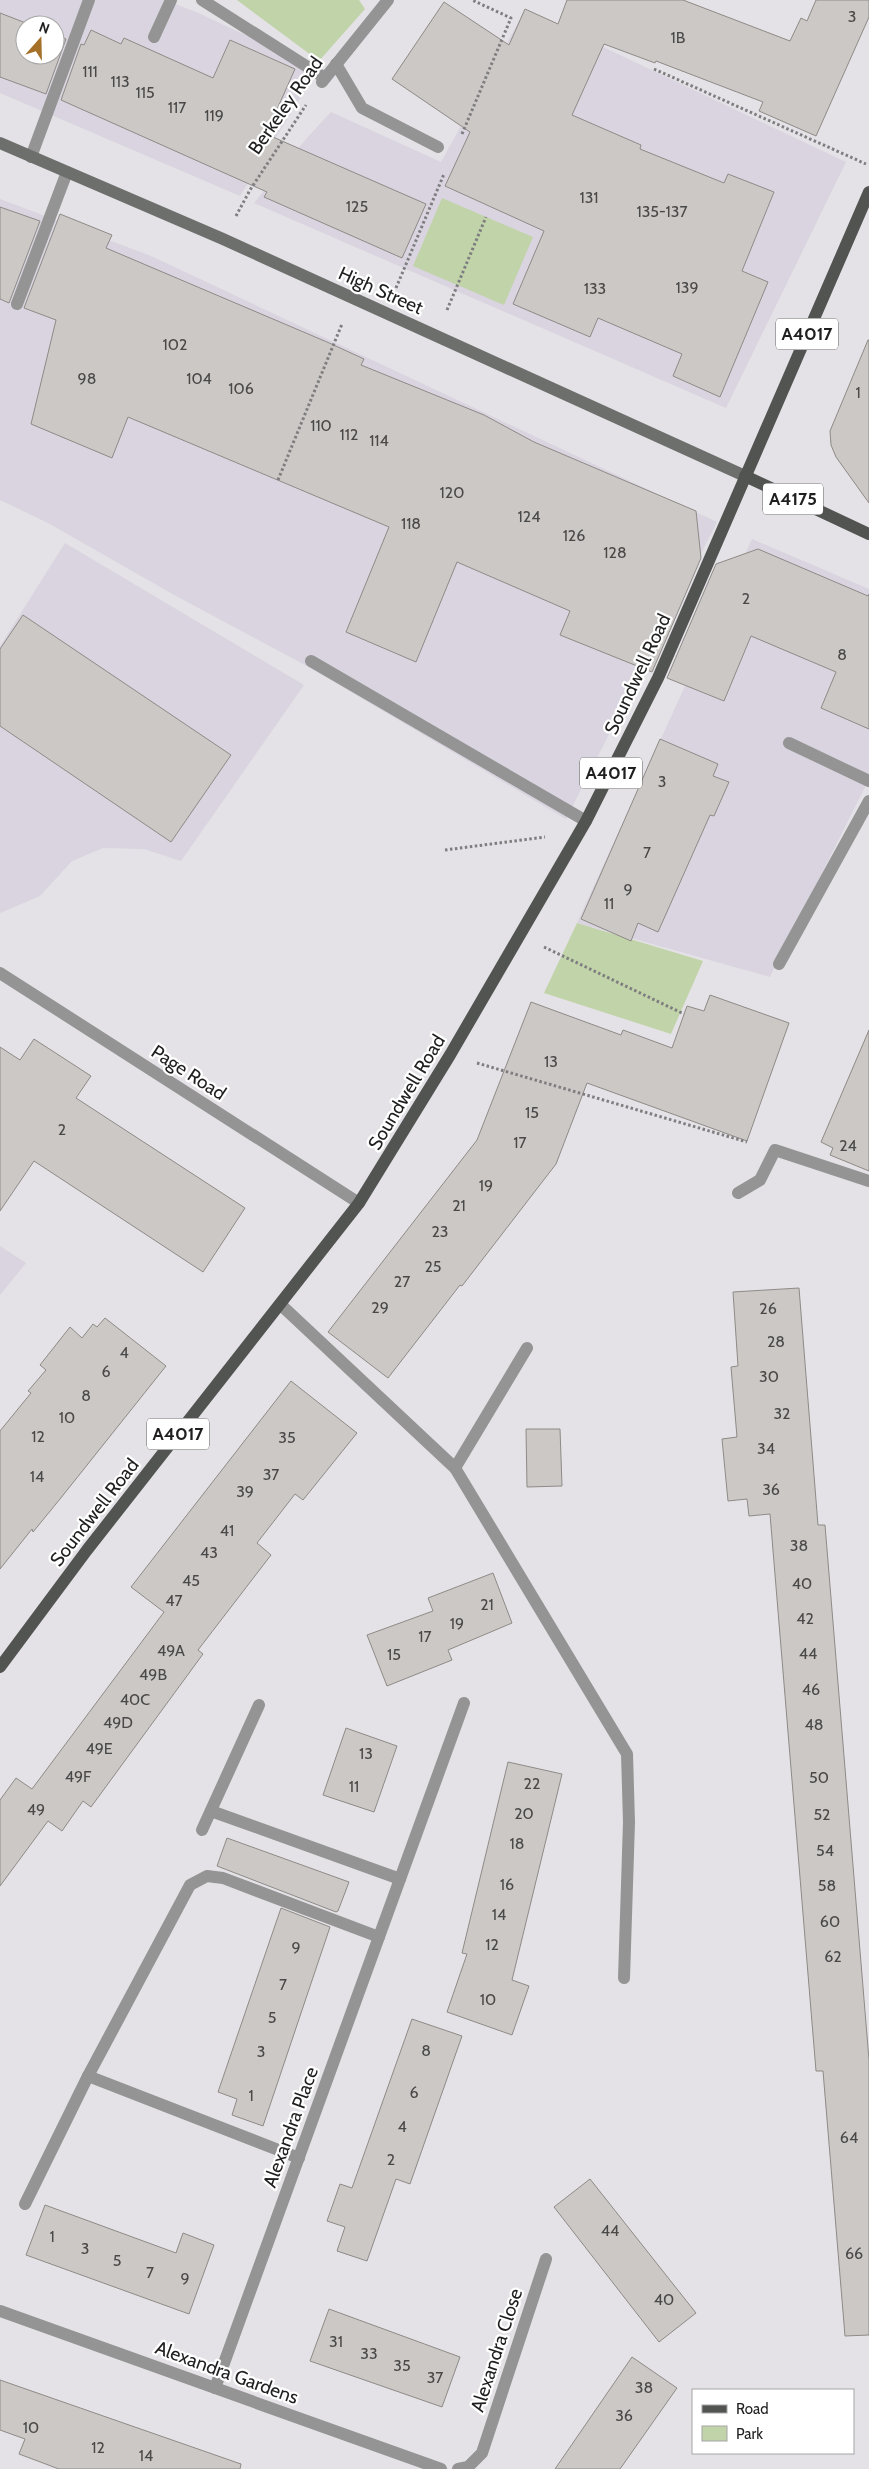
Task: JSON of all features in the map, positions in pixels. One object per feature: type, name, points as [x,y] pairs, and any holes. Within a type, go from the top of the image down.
[{"type":"main road","name":"High Street","points":[[0,143],[223,239],[745,476]]},
{"type":"main road","name":"A4017","points":[[745,476],[869,192]]},
{"type":"main road","name":"A4175","points":[[745,476],[869,534]]},
{"type":"main road","name":"Soundwell Road","points":[[0,1667],[87,1550],[359,1203],[450,1056],[583,827],[658,678],[745,476]]},
{"type":"street","points":[[31,157],[89,0]]},
{"type":"street","points":[[154,37],[172,0]]},
{"type":"street","points":[[202,0],[324,80]]},
{"type":"street","name":"Berkeley Road","points":[[324,80],[388,0]]},
{"type":"street","points":[[336,64],[362,108],[438,148]]},
{"type":"street","points":[[17,304],[67,172]]},
{"type":"street","points":[[311,660],[583,827]]},
{"type":"street","points":[[789,744],[869,781]]},
{"type":"street","points":[[779,964],[869,801]]},
{"type":"street","name":"Page Road","points":[[0,973],[359,1203]]},
{"type":"street","points":[[738,1193],[760,1180],[775,1150],[869,1181]]},
{"type":"street","points":[[280,1304],[455,1468],[626,1754],[629,1822],[624,1978]]},
{"type":"street","points":[[455,1468],[527,1348]]},
{"type":"street","name":"Alexandra Place","points":[[215,2388],[464,1703]]},
{"type":"street","points":[[202,1830],[259,1705]]},
{"type":"street","points":[[211,1811],[400,1879]]},
{"type":"street","points":[[25,2204],[88,2076],[190,1885],[207,1876],[223,1878],[379,1937]]},
{"type":"street","points":[[88,2076],[299,2158]]},
{"type":"street","name":"Alexandra Close","points":[[458,2469],[468,2468],[482,2453],[546,2259]]},
{"type":"street","name":"Alexandra Gardens","points":[[0,2311],[440,2469]]},
{"type":"path","points":[[654,69],[869,165]]},
{"type":"path","name":"Berkeley Road","points":[[223,239],[250,190],[324,80]]},
{"type":"path","points":[[436,336],[486,217]]},
{"type":"path","points":[[278,480],[353,298]]},
{"type":"path","points":[[444,850],[583,827]]},
{"type":"path","points":[[520,936],[684,1014]]},
{"type":"path","points":[[450,1056],[775,1150]]},
{"type":"shaded area","points":[[0,0],[165,0],[196,12],[318,69],[240,196],[0,93]]},
{"type":"shaded area","points":[[525,10],[846,162],[726,408],[254,203],[306,139],[331,112],[441,162]]},
{"type":"shaded area","points":[[0,199],[151,256],[717,522],[566,819],[307,666],[176,596],[48,523],[0,500]]},
{"type":"shaded area","points":[[752,539],[869,589],[869,779],[770,977],[577,923]]},
{"type":"shaded area","points":[[65,543],[304,685],[181,861],[144,849],[103,848],[72,861],[40,896],[0,913],[0,646]]},
{"type":"shaded area","points":[[0,1246],[26,1263],[0,1295]]},
{"type":"green space","points":[[237,0],[359,0],[365,9],[319,61]]},
{"type":"green space","points":[[442,198],[533,237],[504,305],[413,266]]},
{"type":"green space","points":[[577,923],[703,961],[671,1034],[544,993]]},
{"type":"building","points":[[567,0],[683,0],[790,41],[801,18],[807,21],[816,0],[869,0],[869,17],[816,136],[759,111],[763,102],[656,61],[655,63],[604,44],[572,115],[641,145],[640,149],[724,183],[728,174],[774,192],[742,271],[768,282],[720,397],[673,376],[682,354],[598,318],[590,337],[513,304],[544,231],[445,186],[470,132],[392,79],[444,2],[509,45],[525,9],[558,24]]},
{"type":"building","points":[[0,13],[15,19],[15,65],[57,65],[46,94],[0,77]]},
{"type":"building","points":[[91,30],[121,44],[124,38],[213,78],[230,40],[295,69],[266,134],[426,204],[402,258],[264,197],[267,192],[61,100],[81,44],[84,45]]},
{"type":"building","points":[[0,207],[40,221],[9,303],[0,299]]},
{"type":"building","points":[[60,214],[112,235],[106,248],[327,342],[364,359],[361,365],[484,415],[534,442],[696,511],[701,558],[652,672],[560,635],[570,611],[457,562],[416,662],[346,632],[389,527],[128,417],[112,458],[31,424],[56,320],[24,308]]},
{"type":"building","points":[[868,340],[869,503],[836,457],[831,445],[830,431]]},
{"type":"building","points":[[758,549],[868,596],[869,594],[869,729],[821,708],[836,672],[751,636],[724,701],[667,678],[716,564]]},
{"type":"building","points":[[23,615],[231,755],[171,842],[0,726],[0,649]]},
{"type":"building","points":[[660,739],[718,764],[713,776],[729,782],[714,816],[710,815],[658,932],[638,923],[631,941],[581,919]]},
{"type":"building","points":[[710,995],[789,1023],[747,1141],[587,1083],[556,1164],[388,1378],[328,1332],[477,1140],[531,1002],[621,1035],[623,1030],[672,1048],[687,1006],[704,1011]]},
{"type":"building","points":[[869,1030],[869,1171],[830,1155],[833,1148],[821,1142]]},
{"type":"building","points":[[34,1039],[91,1076],[76,1098],[245,1208],[203,1272],[34,1161],[0,1211],[0,1047],[20,1060]]},
{"type":"building","points":[[799,1288],[818,1525],[825,1525],[869,2060],[869,2335],[845,2336],[823,2071],[816,2071],[770,1514],[749,1516],[747,1499],[728,1501],[722,1439],[737,1437],[731,1367],[738,1366],[733,1292]]},
{"type":"building","points":[[105,1318],[166,1366],[60,1499],[33,1532],[32,1529],[0,1569],[0,1431],[31,1393],[28,1391],[46,1370],[40,1365],[70,1327],[82,1338],[93,1324],[97,1327]]},
{"type":"building","points":[[291,1381],[357,1433],[303,1500],[295,1494],[257,1543],[271,1555],[198,1650],[203,1654],[91,1807],[83,1801],[62,1831],[48,1821],[0,1886],[0,1800],[16,1778],[32,1789],[164,1612],[131,1587]]},
{"type":"building","points":[[526,1429],[560,1429],[562,1486],[527,1487]]},
{"type":"building","points":[[493,1573],[512,1623],[448,1650],[452,1660],[387,1686],[367,1635],[433,1611],[428,1598]]},
{"type":"building","points":[[346,1728],[397,1746],[374,1812],[323,1795]]},
{"type":"building","points":[[508,1762],[562,1774],[512,1980],[529,1986],[512,2035],[447,2012],[467,1954],[462,1953]]},
{"type":"building","points":[[227,1838],[349,1882],[338,1911],[336,1912],[217,1866]]},
{"type":"building","points":[[281,1908],[330,1927],[263,2126],[232,2115],[237,2099],[218,2092]]},
{"type":"building","points":[[412,2019],[462,2036],[410,2184],[396,2179],[367,2261],[337,2251],[345,2227],[327,2221],[340,2184],[352,2188]]},
{"type":"building","points":[[590,2179],[696,2313],[659,2342],[554,2207]]},
{"type":"building","points":[[45,2205],[176,2253],[183,2233],[214,2245],[189,2314],[26,2255]]},
{"type":"building","points":[[329,2309],[460,2357],[442,2407],[310,2361]]},
{"type":"building","points":[[632,2357],[677,2388],[620,2469],[555,2469]]},
{"type":"building","points":[[0,2380],[241,2464],[240,2469],[59,2469],[19,2454],[25,2439],[0,2430]]}]
